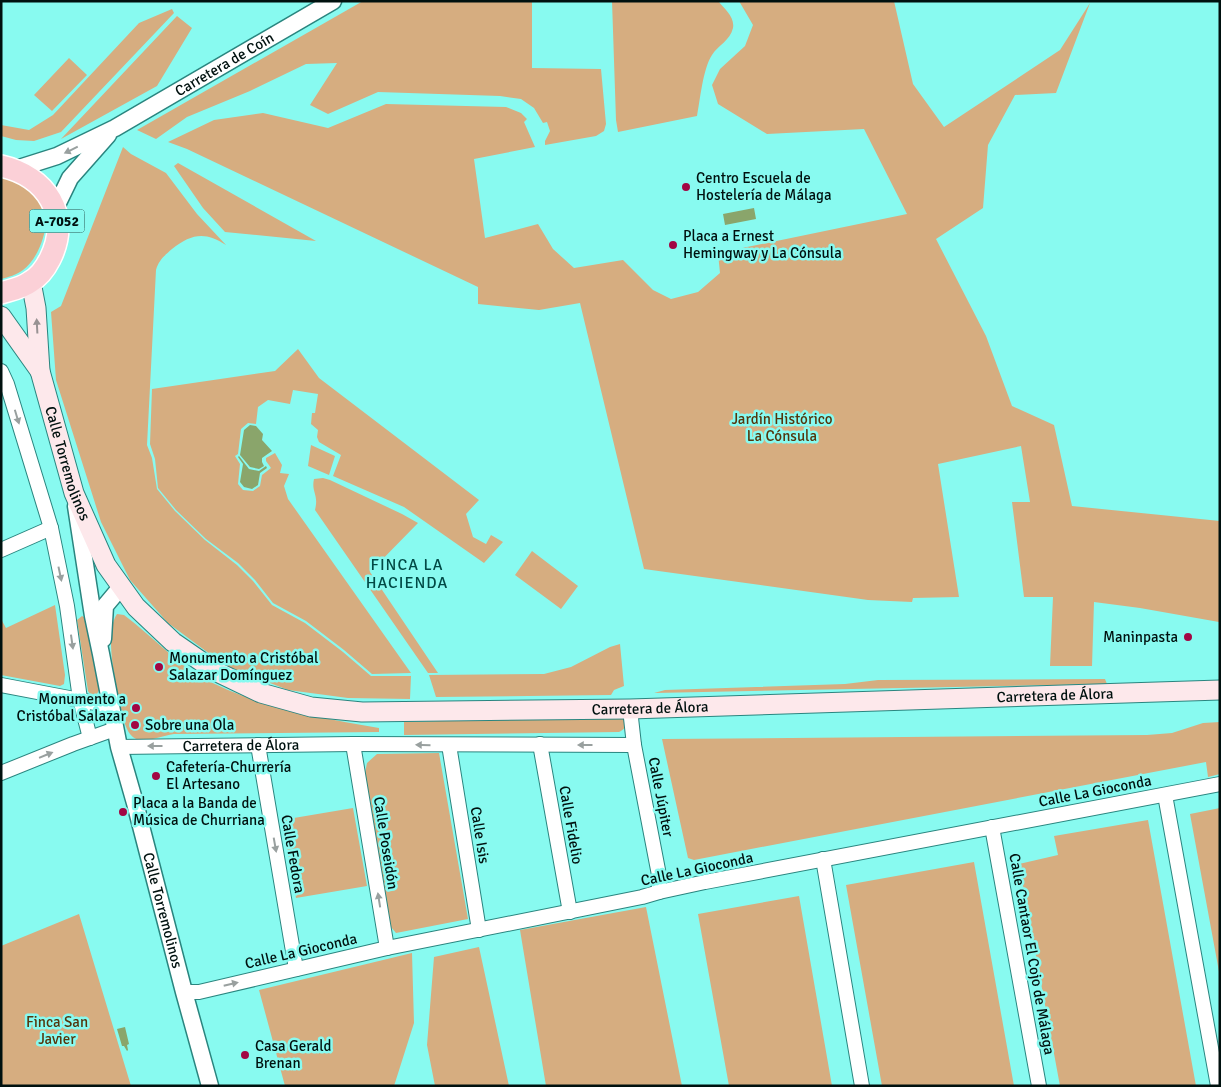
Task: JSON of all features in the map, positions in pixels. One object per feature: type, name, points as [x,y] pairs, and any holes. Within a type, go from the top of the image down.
[{"type":"main road","name":"A-7052","points":[[1,292],[31,282],[46,268],[55,249],[58,229],[55,209],[49,196],[29,176],[9,168]]},
{"type":"main road","name":"Calle Torremolinos","points":[[31,282],[36,308],[40,371],[74,493]]},
{"type":"main road","name":"Calle Torremolinos","points":[[1,316],[40,371]]},
{"type":"main road","name":"Carretera de Álora","points":[[74,493],[106,565],[136,607],[173,642],[215,672],[261,693],[311,707],[362,712],[630,709],[1220,690]]},
{"type":"street","name":"Carretera de Coín","points":[[9,168],[57,156],[115,128],[333,1]]},
{"type":"street","name":"Carretera de Coín","points":[[55,209],[70,178],[115,128]]},
{"type":"street","name":"Calle Torremolinos","points":[[3,381],[51,528],[67,606],[80,699],[90,738]]},
{"type":"street","name":"Calle Torremolinos","points":[[74,493],[93,616],[115,729],[210,1086]]},
{"type":"street","points":[[1,550],[51,528]]},
{"type":"street","points":[[101,654],[105,606],[121,586]]},
{"type":"street","points":[[1,685],[111,706]]},
{"type":"street","name":"Calle Júpiter","points":[[630,709],[634,745],[659,875],[659,892]]},
{"type":"street","points":[[1,773],[115,729]]},
{"type":"street","name":"Carretera de Álora","points":[[119,746],[353,744],[634,745]]},
{"type":"street","name":"Calle Poseidón","points":[[353,744],[386,948]]},
{"type":"street","name":"Calle Fidelio","points":[[540,744],[570,912]]},
{"type":"street","name":"Calle Fedora","points":[[258,745],[296,969]]},
{"type":"street","name":"Calle Isis","points":[[449,745],[479,930]]},
{"type":"street","name":"Calle La Gioconda","points":[[184,992],[199,992],[386,948],[823,859],[1220,784]]},
{"type":"street","points":[[1165,795],[1218,1086]]},
{"type":"street","name":"Calle Cantaor El Cojo de Málaga","points":[[992,828],[1038,1086]]},
{"type":"street","points":[[823,859],[862,1086]]},
{"type":"green space","points":[[363,1],[532,1],[532,68],[601,69],[606,124],[604,131],[596,136],[545,145],[550,131],[547,122],[543,123],[534,108],[521,99],[500,96],[378,92],[328,114],[310,105],[337,63],[306,64],[250,91],[187,117],[156,139],[137,130]]},
{"type":"green space","points":[[612,1],[718,1],[728,13],[732,20],[733,28],[727,40],[709,61],[704,76],[697,116],[618,132]]},
{"type":"green space","name":"Jardín Histórico La Cónsula","points":[[739,1],[894,1],[913,84],[944,127],[1060,50],[1090,3],[1056,93],[1015,95],[988,145],[983,208],[936,239],[986,336],[1012,406],[1054,425],[1072,506],[1220,521],[1219,622],[1094,602],[1092,666],[1050,666],[1053,597],[1024,597],[1012,502],[1030,502],[1021,446],[938,464],[959,597],[913,598],[912,602],[868,600],[644,569],[580,303],[539,310],[478,304],[478,287],[187,149],[168,142],[214,120],[263,113],[328,128],[386,104],[506,107],[521,113],[527,119],[524,122],[535,147],[474,159],[485,238],[538,224],[553,249],[574,268],[623,260],[653,290],[671,299],[698,292],[720,273],[718,253],[907,214],[864,129],[767,134],[718,104],[712,85],[720,69],[745,46],[753,25]]},
{"type":"green space","points":[[172,9],[174,13],[61,132],[34,141],[16,140],[1,136],[1,125],[29,130],[53,115],[139,23]]},
{"type":"green space","points":[[177,16],[192,28],[157,86],[61,139]]},
{"type":"green space","points":[[69,58],[87,75],[52,111],[34,95]]},
{"type":"green space","points":[[123,147],[131,154],[166,173],[197,214],[226,245],[205,236],[192,237],[179,244],[167,254],[160,261],[156,270],[147,445],[152,458],[157,489],[175,511],[205,540],[237,565],[253,581],[272,605],[305,623],[371,676],[411,676],[410,699],[348,698],[288,690],[226,666],[168,623],[130,580],[101,522],[56,380],[51,312],[61,306]]},
{"type":"green space","points":[[178,163],[316,241],[225,232],[203,208],[174,166]]},
{"type":"green space","points":[[1,175],[18,180],[32,191],[42,203],[46,220],[43,239],[29,265],[10,277],[1,279]]},
{"type":"green space","points":[[298,349],[319,378],[479,500],[466,514],[473,537],[486,544],[491,535],[503,542],[484,563],[404,507],[333,476],[341,455],[319,442],[317,437],[318,430],[311,424],[312,413],[315,413],[318,394],[293,390],[290,404],[268,400],[258,407],[256,424],[248,423],[241,429],[238,454],[235,456],[240,464],[238,484],[243,490],[253,491],[260,486],[262,475],[271,468],[266,458],[275,453],[282,465],[280,473],[289,474],[284,486],[288,499],[411,673],[372,674],[306,621],[273,603],[255,580],[238,563],[206,539],[176,510],[158,488],[155,459],[150,444],[152,389],[275,371]]},
{"type":"green space","points":[[311,445],[335,456],[329,475],[308,466]]},
{"type":"green space","points":[[323,478],[418,523],[370,572],[438,673],[428,673],[315,510],[314,479]]},
{"type":"green space","points":[[532,551],[578,586],[561,609],[515,575]]},
{"type":"green space","points":[[55,605],[65,675],[64,684],[60,686],[1,675],[1,619],[6,628]]},
{"type":"green space","points":[[117,614],[124,615],[193,672],[228,690],[284,709],[379,728],[379,732],[174,734],[139,740],[129,732],[125,724],[113,668],[111,637]]},
{"type":"green space","points":[[82,616],[87,619],[100,688],[97,694],[93,695],[88,691],[77,620]]},
{"type":"green space","points":[[620,644],[624,686],[614,690],[611,695],[436,697],[429,675],[544,674],[571,667],[610,647]]},
{"type":"green space","points":[[1105,679],[1107,684],[654,693],[665,690],[845,684],[878,680]]},
{"type":"green space","points":[[620,716],[626,722],[625,728],[619,732],[404,735],[404,722]]},
{"type":"green space","points":[[1220,722],[1220,774],[1208,777],[1206,762],[694,860],[688,858],[662,739],[1147,735],[1172,733],[1203,723]]},
{"type":"green space","points":[[439,753],[468,919],[396,933],[391,927],[365,773],[367,763],[377,754]]},
{"type":"green space","points":[[353,808],[367,886],[296,898],[282,820]]},
{"type":"green space","points":[[1220,808],[1220,977],[1190,814]]},
{"type":"green space","points":[[1148,820],[1196,1086],[1060,1086],[1019,864],[1058,855],[1054,836]]},
{"type":"green space","points":[[974,862],[1014,1086],[882,1086],[846,885]]},
{"type":"green space","points":[[799,896],[832,1086],[729,1086],[698,914]]},
{"type":"green space","points":[[646,907],[682,1086],[546,1086],[520,930]]},
{"type":"green space","name":"Finca San Javier","points":[[79,914],[131,1086],[1,1086],[1,946]]},
{"type":"green space","points":[[479,947],[509,1086],[435,1086],[427,1045],[434,957]]},
{"type":"green space","points":[[412,953],[414,1023],[394,1086],[285,1086],[259,990]]},
{"type":"shaded area","points":[[754,208],[756,219],[725,225],[723,214]]},
{"type":"shaded area","points":[[250,425],[256,426],[263,434],[262,440],[272,451],[262,458],[264,466],[259,469],[250,467],[240,455],[244,430]]},
{"type":"shaded area","points":[[239,456],[249,469],[259,471],[266,466],[267,468],[260,473],[258,485],[252,489],[244,487],[240,482],[243,464]]},
{"type":"shaded area","points":[[125,1027],[129,1044],[127,1045],[127,1051],[122,1046],[117,1029]]},
{"type":"place","name":"Centro Escuela de Hostelería de Málaga","points":[[686,187]]},
{"type":"place","name":"Placa a Ernest Hemingway y La Cónsula","points":[[673,245]]},
{"type":"place","name":"Maninpasta","points":[[1188,637]]},
{"type":"place","name":"Monumento a Cristóbal Salazar Domínguez","points":[[159,667]]},
{"type":"place","name":"Monumento a Cristóbal Salazar","points":[[136,708]]},
{"type":"place","name":"Sobre una Ola","points":[[135,725]]},
{"type":"place","name":"Cafetería-Churrería El Artesano","points":[[156,776]]},
{"type":"place","name":"Placa a la Banda de Música de Churriana","points":[[123,812]]},
{"type":"place","name":"Casa Gerald Brenan","points":[[245,1055]]},
{"type":"district","name":"FINCA LA HACIENDA","points":[[407,573]]}]
